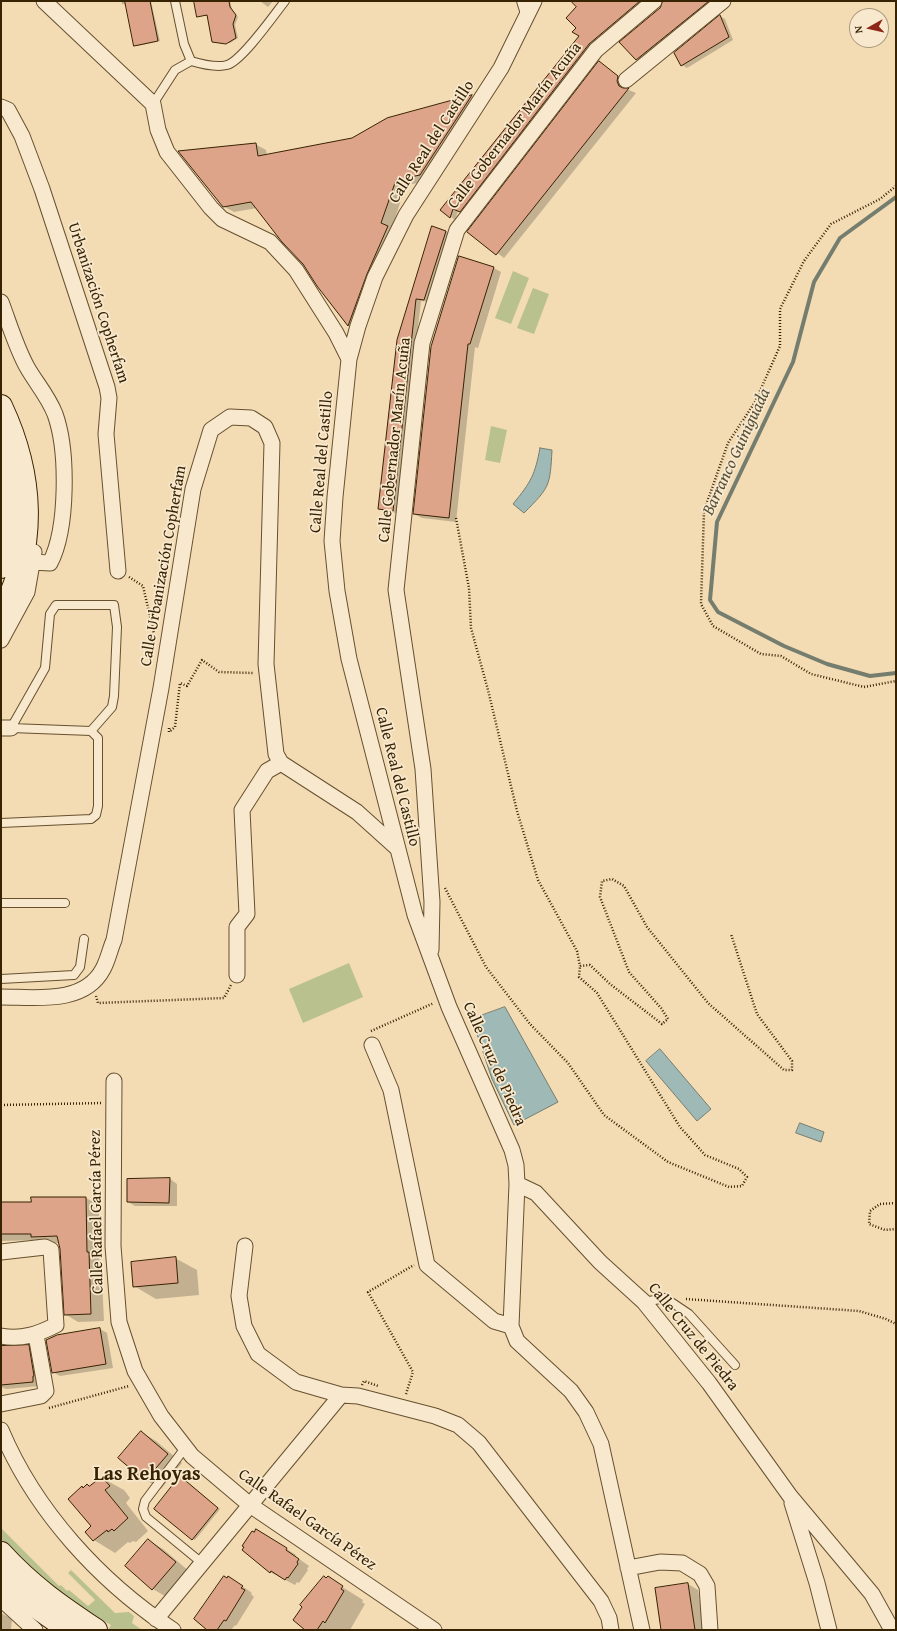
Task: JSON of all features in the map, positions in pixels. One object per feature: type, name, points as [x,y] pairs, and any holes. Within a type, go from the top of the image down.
[{"type":"street","points":[[44,1],[153,104],[158,130],[167,152],[211,208],[222,219],[270,242],[296,270],[336,333],[349,358]]},
{"type":"street","name":"Calle Real del Castillo","points":[[430,961],[415,916],[348,658],[337,591],[332,541],[334,505],[349,358],[358,326],[375,277],[406,215],[501,68],[534,1]]},
{"type":"street","name":"Calle Gobernador Marín Acuña","points":[[430,961],[432,902],[423,769],[396,590],[422,343],[456,230],[596,50],[654,1]]},
{"type":"street","points":[[626,80],[723,1]]},
{"type":"street","name":"Urbanización Copherfam","points":[[1,107],[8,110],[22,136],[42,189],[107,387],[109,398],[106,434],[118,571]]},
{"type":"street","points":[[1,302],[26,366],[44,393],[54,412],[60,431],[64,480],[60,536],[57,550],[50,562],[32,562]]},
{"type":"street","points":[[1,406],[13,431],[22,463],[28,501],[26,534],[20,567],[11,596],[1,614]]},
{"type":"street","name":"Calle Urbanización Copherfam","points":[[1,997],[69,996],[81,990],[102,970],[114,940],[161,688],[193,489],[211,430],[230,417],[251,418],[265,427],[272,443],[266,664],[276,754],[281,763]]},
{"type":"street","points":[[1,446],[9,486],[9,527],[1,567]]},
{"type":"street","points":[[1,640],[27,592],[32,562],[36,528],[35,482],[22,463]]},
{"type":"street","points":[[237,975],[237,927],[246,914],[242,810],[267,771],[281,763],[357,812],[397,848]]},
{"type":"street","name":"Calle Cruz de Piedra","points":[[430,961],[512,1150],[516,1165],[517,1184],[511,1326]]},
{"type":"street","points":[[372,1045],[391,1090],[426,1265],[494,1321],[511,1326],[517,1341],[571,1391],[586,1412],[601,1444],[642,1630]]},
{"type":"street","name":"Calle Rafael García Pérez","points":[[114,1081],[113,1246],[119,1322],[135,1371],[161,1416],[192,1456],[250,1505],[434,1630]]},
{"type":"street","name":"Calle Cruz de Piedra","points":[[517,1184],[536,1192],[600,1262],[644,1302],[709,1383],[790,1496]]},
{"type":"street","points":[[245,1246],[239,1296],[244,1326],[258,1354],[296,1382],[341,1395],[358,1396],[435,1416],[458,1426],[479,1442],[601,1601],[609,1618],[611,1630]]},
{"type":"street","points":[[1,1252],[45,1247],[51,1250],[56,1325],[36,1335],[10,1338],[1,1336]]},
{"type":"street","points":[[1,1404],[41,1396],[46,1391],[36,1335]]},
{"type":"street","points":[[156,1619],[341,1395]]},
{"type":"street","points":[[1,1430],[12,1457],[53,1520],[100,1570],[156,1619],[173,1630]]},
{"type":"street","points":[[790,1496],[818,1584],[829,1630]]},
{"type":"street","points":[[790,1496],[872,1594],[892,1630]]},
{"type":"street","points":[[1,1553],[31,1584],[55,1603],[96,1630]]},
{"type":"street","points":[[628,1568],[660,1562],[682,1563],[700,1574],[708,1586],[710,1630]]},
{"type":"street","points":[[1,1577],[19,1596],[69,1630]]},
{"type":"street","points":[[1,1599],[35,1630]]},
{"type":"lane","points":[[175,1],[184,44],[191,61]]},
{"type":"lane","points":[[153,104],[175,70],[191,61],[209,65],[227,65],[238,58],[285,1]]},
{"type":"lane","points":[[521,1],[527,17]]},
{"type":"lane","points":[[6,728],[45,668],[50,614],[56,605],[114,605],[117,626],[114,696],[112,707],[91,731]]},
{"type":"lane","points":[[1,823],[91,819],[96,815],[98,806],[98,738],[91,731],[6,728]]},
{"type":"lane","points":[[1,903],[65,903]]},
{"type":"lane","points":[[1,979],[74,975],[80,967],[84,939]]},
{"type":"lane","points":[[644,1302],[666,1298],[688,1314],[735,1365]]},
{"type":"lane","points":[[185,1448],[145,1501],[143,1510],[146,1517],[202,1563]]},
{"type":"path","points":[[896,186],[880,199],[831,224],[804,261],[780,309],[780,346],[755,402],[728,443],[704,511],[701,604],[713,626],[760,654],[781,656],[811,674],[864,687],[896,681]]},
{"type":"path","points":[[430,875],[444,885],[486,967],[530,1024],[568,1063],[604,1115],[668,1162],[729,1187],[742,1186],[747,1177],[739,1168],[705,1155],[680,1127],[597,993],[579,977],[580,966],[577,950],[538,880],[516,811],[488,690],[471,628],[469,588],[456,518]]},
{"type":"path","points":[[118,571],[143,586],[154,634],[153,642]]},
{"type":"path","points":[[169,725],[169,732],[175,728],[180,683],[187,686],[202,660],[220,672],[253,673],[256,680]]},
{"type":"path","points":[[580,966],[590,965],[610,984],[662,1024],[668,1019],[661,1008],[629,972],[600,897],[602,881],[612,879],[624,886],[647,927],[708,1003],[784,1070],[792,1070],[792,1061],[757,1014],[731,934]]},
{"type":"path","points":[[91,982],[98,1003],[224,998],[237,975]]},
{"type":"path","points":[[372,1045],[368,1033],[445,998]]},
{"type":"path","points":[[1,1105],[102,1103]]},
{"type":"path","points":[[896,1203],[880,1204],[870,1211],[869,1224],[885,1230],[896,1229]]},
{"type":"path","points":[[400,1392],[407,1394],[413,1372],[368,1292],[414,1265],[426,1265]]},
{"type":"path","points":[[666,1298],[859,1311],[886,1319],[896,1324]]},
{"type":"path","points":[[358,1396],[364,1381],[385,1388]]},
{"type":"path","points":[[48,1408],[132,1385]]},
{"type":"green space","points":[[513,271],[529,278],[511,324],[495,318]]},
{"type":"green space","points":[[533,288],[549,294],[534,334],[517,328]]},
{"type":"green space","points":[[491,426],[507,430],[500,463],[485,460]]},
{"type":"green space","points":[[349,963],[363,997],[303,1023],[289,989]]},
{"type":"green space","points":[[1,1528],[59,1586],[61,1585],[67,1591],[69,1590],[88,1606],[95,1600],[68,1573],[71,1570],[115,1613],[129,1612],[134,1616],[132,1623],[142,1630],[108,1630],[111,1625],[81,1608],[30,1572],[1,1539]]},
{"type":"water","points":[[540,448],[552,450],[549,479],[544,491],[524,513],[513,504],[524,490],[534,472]]},
{"type":"water","points":[[505,1007],[558,1102],[514,1125],[492,1079],[472,1019]]},
{"type":"water","points":[[660,1049],[711,1109],[697,1121],[646,1061]]},
{"type":"water","points":[[800,1123],[824,1132],[821,1142],[796,1133]]},
{"type":"building","points":[[125,1],[150,1],[158,41],[134,46]]},
{"type":"building","points":[[194,1],[229,1],[230,7],[236,15],[233,24],[236,38],[226,44],[212,42],[207,15],[197,17]]},
{"type":"building","points":[[571,1],[640,1],[589,44],[460,212],[453,209],[450,218],[440,210],[579,36],[572,32],[576,28],[566,18],[576,7]]},
{"type":"building","points":[[663,1],[709,1],[636,60],[619,42],[660,8]]},
{"type":"building","points":[[720,15],[729,37],[681,66],[674,53]]},
{"type":"building","points":[[599,61],[618,76],[617,81],[619,86],[629,88],[496,255],[467,232]]},
{"type":"building","points":[[472,95],[420,175],[396,180],[381,223],[388,226],[367,274],[348,326],[317,286],[303,264],[282,242],[251,202],[223,207],[178,151],[256,143],[258,156],[352,138],[387,118]]},
{"type":"building","points":[[432,226],[446,231],[424,300],[416,299],[393,511],[378,509],[397,340]]},
{"type":"building","points":[[459,256],[494,267],[470,344],[468,344],[449,518],[413,514],[431,347]]},
{"type":"building","points":[[170,1178],[169,1203],[127,1202],[127,1179]]},
{"type":"building","points":[[31,1197],[86,1197],[87,1252],[89,1252],[91,1314],[64,1315],[60,1249],[57,1236],[31,1237],[31,1234],[1,1234],[1,1202],[31,1202]]},
{"type":"building","points":[[176,1257],[178,1283],[133,1287],[131,1262]]},
{"type":"building","points":[[100,1328],[106,1364],[52,1373],[46,1340],[57,1335]]},
{"type":"building","points":[[29,1345],[34,1376],[33,1382],[1,1385],[1,1346]]},
{"type":"building","points":[[141,1431],[168,1454],[145,1481],[118,1458]]},
{"type":"building","points":[[180,1476],[218,1508],[192,1540],[154,1509]]},
{"type":"building","points":[[102,1477],[110,1486],[105,1490],[128,1518],[114,1531],[112,1529],[108,1532],[107,1530],[93,1541],[85,1532],[91,1526],[68,1499],[82,1486],[83,1488],[87,1484],[89,1486]]},
{"type":"building","points":[[256,1529],[287,1548],[286,1550],[299,1559],[297,1562],[298,1564],[285,1580],[271,1571],[270,1573],[242,1550],[244,1547],[242,1546],[252,1531],[254,1532]]},
{"type":"building","points":[[148,1539],[176,1562],[152,1590],[125,1566]]},
{"type":"building","points":[[224,1576],[227,1578],[228,1576],[243,1586],[241,1588],[245,1590],[226,1621],[224,1620],[217,1630],[207,1630],[194,1619]]},
{"type":"building","points":[[324,1576],[326,1578],[328,1576],[343,1586],[341,1589],[344,1591],[325,1623],[323,1621],[317,1630],[305,1630],[293,1620],[302,1607],[300,1605]]},
{"type":"building","points":[[688,1583],[695,1630],[661,1630],[655,1588]]},
{"type":"waterway","name":"Barranco Guiniguada","points":[[896,197],[840,238],[814,282],[793,362],[717,522],[710,600],[718,612],[784,646],[827,664],[870,676],[896,673]]},
{"type":"district","name":"Las Rehoyas","points":[[147,1475]]}]
